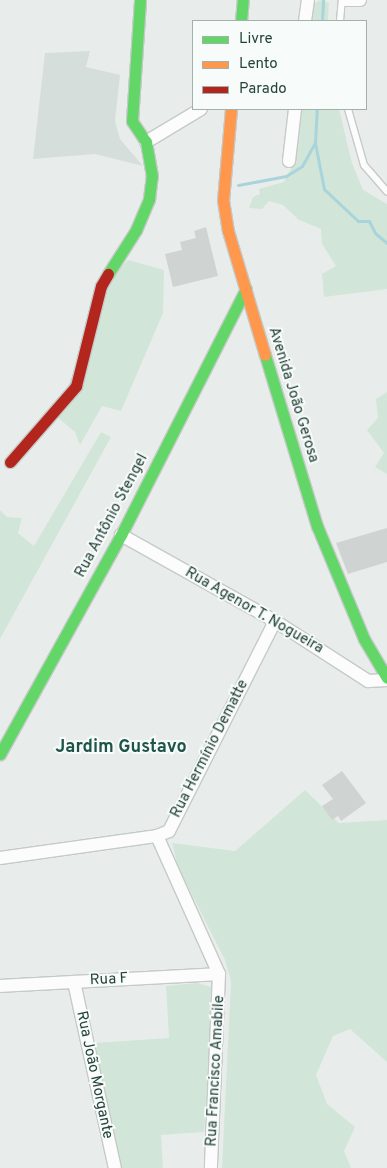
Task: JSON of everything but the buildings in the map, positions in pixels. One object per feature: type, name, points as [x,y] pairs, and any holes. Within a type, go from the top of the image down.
[{"type":"street","points":[[10,462],[79,380],[98,294],[136,230],[149,199],[152,176],[146,142],[132,121],[140,0]]},
{"type":"street","points":[[240,20],[243,0]]},
{"type":"street","points":[[305,20],[308,0]]},
{"type":"street","points":[[343,0],[360,0]]},
{"type":"street","points":[[146,142],[199,110]]},
{"type":"street","name":"Avenida João Gerosa","points":[[231,110],[224,215],[316,526],[364,639],[387,679]]},
{"type":"street","points":[[289,162],[295,110]]},
{"type":"street","name":"Rua Antônio Stengel","points":[[0,754],[121,535],[246,289]]},
{"type":"street","name":"Rua Agenor T. Nogueira","points":[[121,535],[275,621],[368,681],[387,679]]},
{"type":"street","name":"Rua Hermínio Dematte","points":[[158,836],[169,831],[275,621]]},
{"type":"street","points":[[0,858],[158,836]]},
{"type":"street","name":"Rua Francisco Amabile","points":[[158,836],[219,974],[211,1168]]},
{"type":"street","name":"Rua F","points":[[0,986],[219,974]]},
{"type":"street","name":"Rua João Morgante","points":[[74,982],[115,1168]]},
{"type":"lane","points":[[340,20],[343,0]]},
{"type":"lane","points":[[348,110],[364,164],[387,191]]},
{"type":"shaded area","points":[[90,51],[86,67],[120,75],[115,121],[120,139],[143,166],[95,154],[33,159],[45,53]]},
{"type":"green space","points":[[320,0],[329,3],[328,20],[313,20],[313,5]]},
{"type":"green space","points":[[299,110],[339,110],[352,163],[363,190],[387,204],[387,289],[324,297],[322,274],[336,266],[322,244],[321,229],[299,220],[283,205],[269,201],[262,209],[249,208],[253,197],[260,194],[259,189],[284,182],[293,164]]},
{"type":"green space","points":[[128,260],[164,270],[163,313],[121,411],[102,406],[80,445],[75,432],[56,416],[100,306],[116,272]]},
{"type":"green space","points":[[387,392],[387,474],[375,467],[384,453],[367,430],[378,418],[376,399]]},
{"type":"green space","points":[[101,432],[111,437],[0,639],[0,510],[7,517],[22,518],[18,533],[34,546]]},
{"type":"green space","points":[[305,790],[339,823],[387,820],[387,1062],[350,1029],[333,1036],[316,1075],[327,1104],[355,1127],[344,1151],[351,1168],[222,1168],[231,981],[225,960],[178,867],[172,843],[235,851]]},
{"type":"green space","points":[[197,983],[211,987],[216,994],[204,1132],[161,1135],[163,1168],[118,1168],[94,1043],[169,1038],[166,986]]},
{"type":"waterway","points":[[322,20],[323,0]]},
{"type":"waterway","points":[[238,185],[286,176],[302,166],[315,143],[317,110]]},
{"type":"waterway","points":[[315,143],[324,189],[358,221],[369,221],[375,233],[387,243]]},
{"type":"traffic: fast","points":[[108,274],[136,230],[149,199],[152,176],[146,142],[132,121],[140,0]]},
{"type":"traffic: fast","points":[[241,20],[243,0]]},
{"type":"traffic: fast","points":[[0,754],[121,535],[246,289]]},
{"type":"traffic: fast","points":[[265,355],[317,526],[364,639],[387,678]]},
{"type":"traffic: slow","points":[[231,110],[223,200],[228,231],[265,355]]},
{"type":"traffic: jam","points":[[10,462],[76,386],[101,286],[108,274]]},
{"type":"district","name":"Jardim Gustavo","points":[[121,748]]}]
